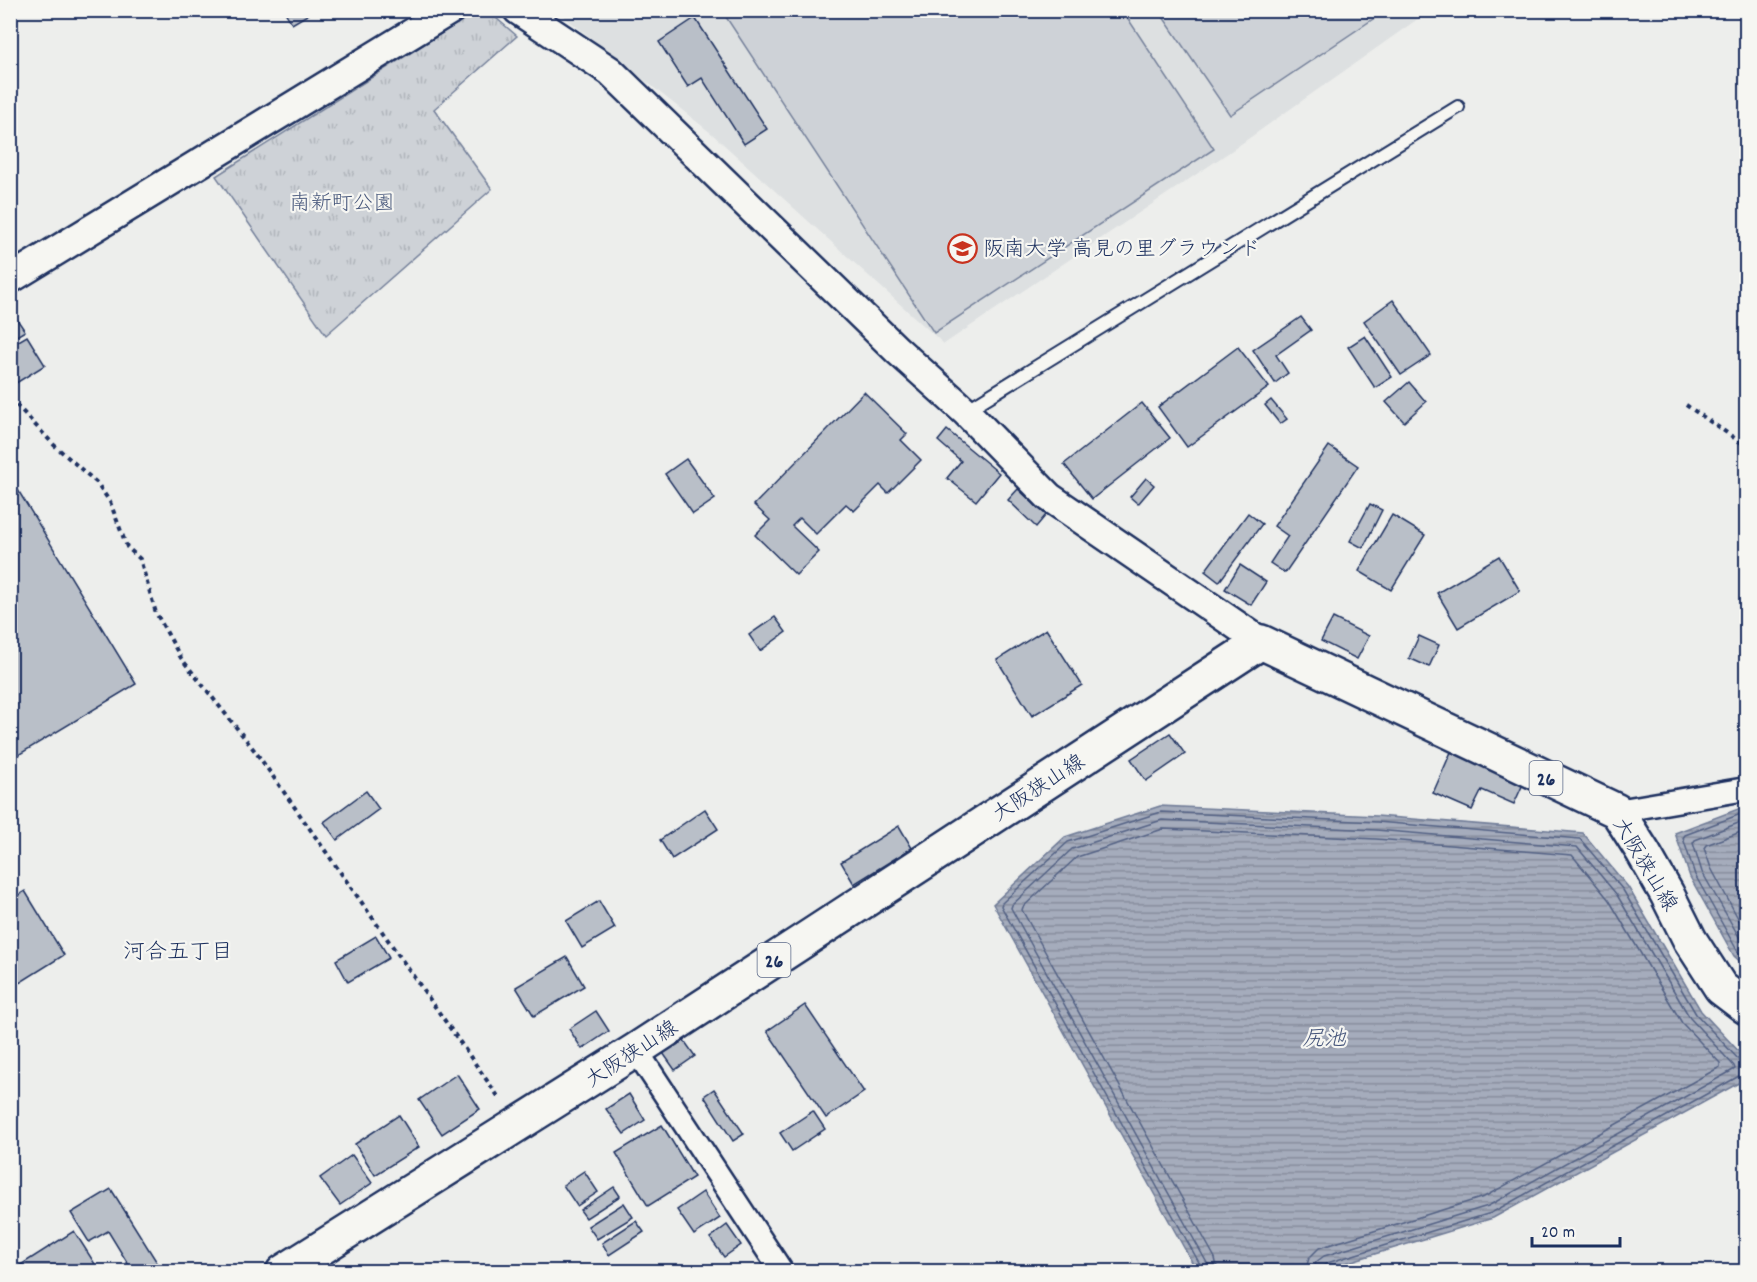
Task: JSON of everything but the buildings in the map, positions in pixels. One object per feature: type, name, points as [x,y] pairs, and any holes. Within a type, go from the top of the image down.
[{"type":"main road","name":"大阪狭山線","points":[[283,1272],[636,1050],[1262,642],[1617,811],[1648,860],[1690,940],[1721,988],[1746,1007]]},
{"type":"street","points":[[10,279],[450,10]]},
{"type":"street","points":[[518,10],[610,71],[897,350],[965,411],[1049,497],[1262,642]]},
{"type":"street","points":[[1617,811],[1746,789]]},
{"type":"street","points":[[636,1050],[782,1272]]},
{"type":"lane","points":[[965,411],[1458,107]]},
{"type":"path","points":[[10,398],[54,445],[97,483],[110,502],[127,547],[140,559],[156,613],[181,658],[255,751],[518,1125]]},
{"type":"path","points":[[1686,405],[1746,446]]},
{"type":"shaded area","name":"阪南大学 高見の里グラウンド","points":[[557,11],[1429,11],[1231,151],[944,344],[711,133]]},
{"type":"green space","name":"阪南大学 高見の里グラウンド","points":[[722,11],[1123,11],[1214,149],[934,333]]},
{"type":"green space","points":[[1159,11],[1385,11],[1230,115]]},
{"type":"green space","name":"南新町公園","points":[[475,12],[489,12],[517,36],[434,109],[492,189],[326,335],[216,176]]},
{"type":"water","name":"尻池","points":[[1160,806],[1377,816],[1583,833],[1628,887],[1701,1011],[1746,1059],[1746,1079],[1493,1218],[1319,1271],[1197,1271],[993,904],[1065,837]]},
{"type":"water","points":[[1746,806],[1746,967],[1734,956],[1690,877],[1675,833]]},
{"type":"place","name":"阪南大学 高見の里グラウンド","points":[[962,248]]},
{"type":"district","name":"河合五丁目","points":[[178,950]]}]
